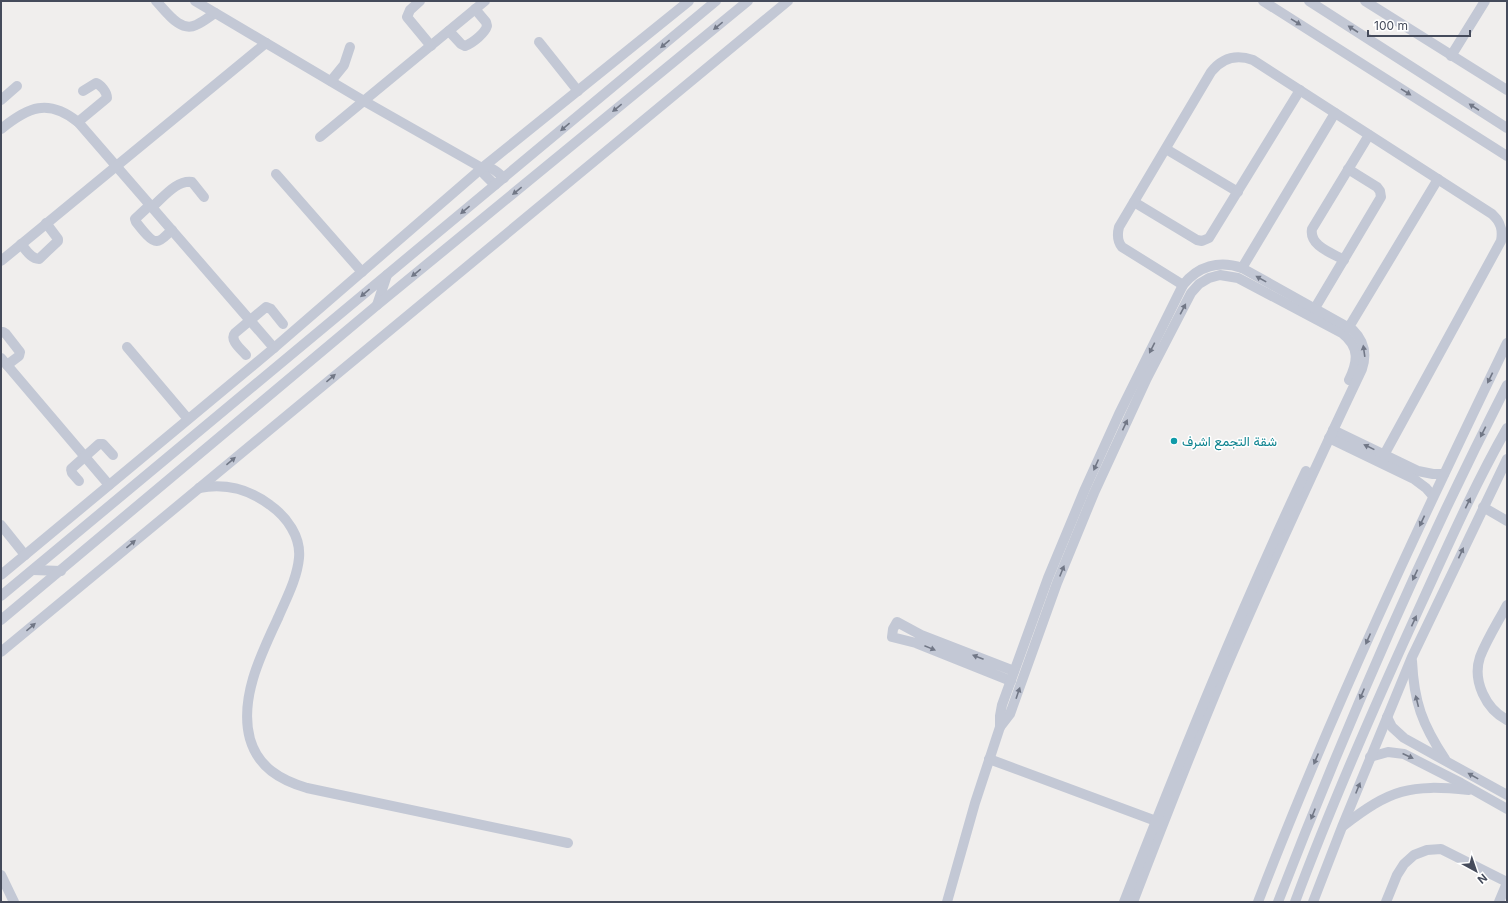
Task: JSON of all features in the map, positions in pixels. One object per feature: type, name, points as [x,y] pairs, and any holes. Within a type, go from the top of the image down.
[{"type":"street","points":[[156,1],[178,23],[186,27],[195,26],[215,12]]},
{"type":"street","points":[[196,1],[364,101],[482,168],[490,168],[504,178]]},
{"type":"street","points":[[420,1],[410,10],[407,17],[431,46]]},
{"type":"street","points":[[1,575],[274,348],[482,168],[689,1]]},
{"type":"street","points":[[1,596],[716,1]]},
{"type":"street","points":[[1,620],[376,306],[748,1]]},
{"type":"street","points":[[1,652],[788,1]]},
{"type":"street","points":[[1263,1],[1507,156]]},
{"type":"street","points":[[1309,1],[1507,128]]},
{"type":"street","points":[[1365,1],[1507,90]]},
{"type":"street","points":[[1451,56],[1485,1]]},
{"type":"street","points":[[320,137],[481,4],[487,26],[486,30],[470,44],[465,46],[461,44],[449,31]]},
{"type":"street","points":[[539,42],[578,90]]},
{"type":"street","points":[[1,261],[266,43]]},
{"type":"street","points":[[331,81],[344,65],[350,47]]},
{"type":"street","points":[[1183,285],[1126,251],[1119,243],[1117,232],[1211,72],[1215,66],[1226,59],[1240,57],[1252,60],[1369,134],[1496,218],[1500,223],[1502,235],[1501,241],[1384,455]]},
{"type":"street","points":[[78,122],[107,98],[106,93],[100,85],[96,83],[83,91]]},
{"type":"street","points":[[1,100],[17,86]]},
{"type":"street","points":[[1134,202],[1197,240],[1207,240],[1211,236],[1300,90]]},
{"type":"street","points":[[1,129],[22,113],[39,107],[57,109],[78,122],[274,348]]},
{"type":"street","points":[[1242,268],[1335,113]]},
{"type":"street","points":[[1344,260],[1317,245],[1313,240],[1311,233],[1313,226],[1369,134]]},
{"type":"street","points":[[1166,148],[1238,192]]},
{"type":"street","points":[[482,168],[484,174],[495,185]]},
{"type":"street","points":[[1315,308],[1381,197],[1380,191],[1377,187],[1348,169]]},
{"type":"street","points":[[276,174],[362,272]]},
{"type":"street","points":[[1348,327],[1438,179]]},
{"type":"street","points":[[172,230],[155,242],[151,240],[135,219],[180,183],[192,182],[204,197]]},
{"type":"street","points":[[21,244],[34,259],[39,259],[58,242],[58,239],[46,223]]},
{"type":"street","points":[[1124,902],[1156,822],[1220,674],[1274,540],[1362,369],[1365,359],[1363,343],[1357,334],[1348,327],[1242,268],[1228,265],[1213,265],[1199,270],[1188,279],[1183,285],[1168,326]]},
{"type":"street","points":[[376,306],[387,275]]},
{"type":"street","points":[[947,902],[963,842],[1000,727],[1001,710],[1014,671],[1035,626],[1090,491],[1122,407],[1168,326],[1194,288],[1209,278],[1220,275],[1238,278],[1342,333],[1350,340],[1355,349],[1356,364],[1331,430],[1220,674]]},
{"type":"street","points":[[246,355],[232,338],[234,334],[250,320],[268,307],[283,324]]},
{"type":"street","points":[[1,332],[6,334],[20,352],[19,356],[4,361],[109,485]]},
{"type":"street","points":[[1258,902],[1324,741],[1383,607],[1444,474],[1507,343]]},
{"type":"street","points":[[127,347],[188,419]]},
{"type":"street","points":[[1278,902],[1335,758],[1399,611],[1457,485],[1507,385]]},
{"type":"street","points":[[1295,902],[1354,756],[1394,663],[1474,490],[1507,428]]},
{"type":"street","points":[[1331,430],[1384,455],[1434,496]]},
{"type":"street","points":[[1331,430],[1396,466],[1433,474],[1444,474]]},
{"type":"street","points":[[79,481],[72,473],[71,469],[84,456],[101,443],[113,456]]},
{"type":"street","points":[[1313,902],[1370,757],[1412,656],[1507,459]]},
{"type":"street","points":[[1418,482],[1422,472]]},
{"type":"street","points":[[199,488],[219,486],[232,487],[257,496],[274,507],[286,519],[293,530],[298,544],[299,558],[294,581],[260,660],[249,698],[247,723],[249,737],[258,758],[267,768],[286,780],[307,788],[568,843]]},
{"type":"street","points":[[1483,507],[1507,521]]},
{"type":"street","points":[[1,525],[26,554]]},
{"type":"street","points":[[33,570],[61,571]]},
{"type":"street","points":[[1507,605],[1480,658],[1478,675],[1479,683],[1486,699],[1496,713],[1507,720]]},
{"type":"street","points":[[1011,681],[916,643],[892,637],[893,629],[897,622],[921,635],[1014,671]]},
{"type":"street","points":[[1000,727],[1010,714],[1035,626]]},
{"type":"street","points":[[1412,656],[1414,690],[1420,712],[1428,733],[1446,761]]},
{"type":"street","points":[[1387,717],[1392,726],[1404,738],[1507,795]]},
{"type":"street","points":[[1370,757],[1381,753],[1399,753],[1474,790],[1507,809]]},
{"type":"street","points":[[989,759],[1156,822]]},
{"type":"street","points":[[1133,902],[1184,759]]},
{"type":"street","points":[[1342,827],[1373,804],[1388,796],[1405,790],[1436,787],[1474,790]]},
{"type":"street","points":[[1386,902],[1397,875],[1404,864],[1414,855],[1427,850],[1441,849],[1507,883],[1499,902]]},
{"type":"street","points":[[1306,873],[1322,878]]},
{"type":"street","points":[[1,875],[14,902]]},
{"type":"place","name":"شقة التجمع اشرف","points":[[1174,441]]}]
